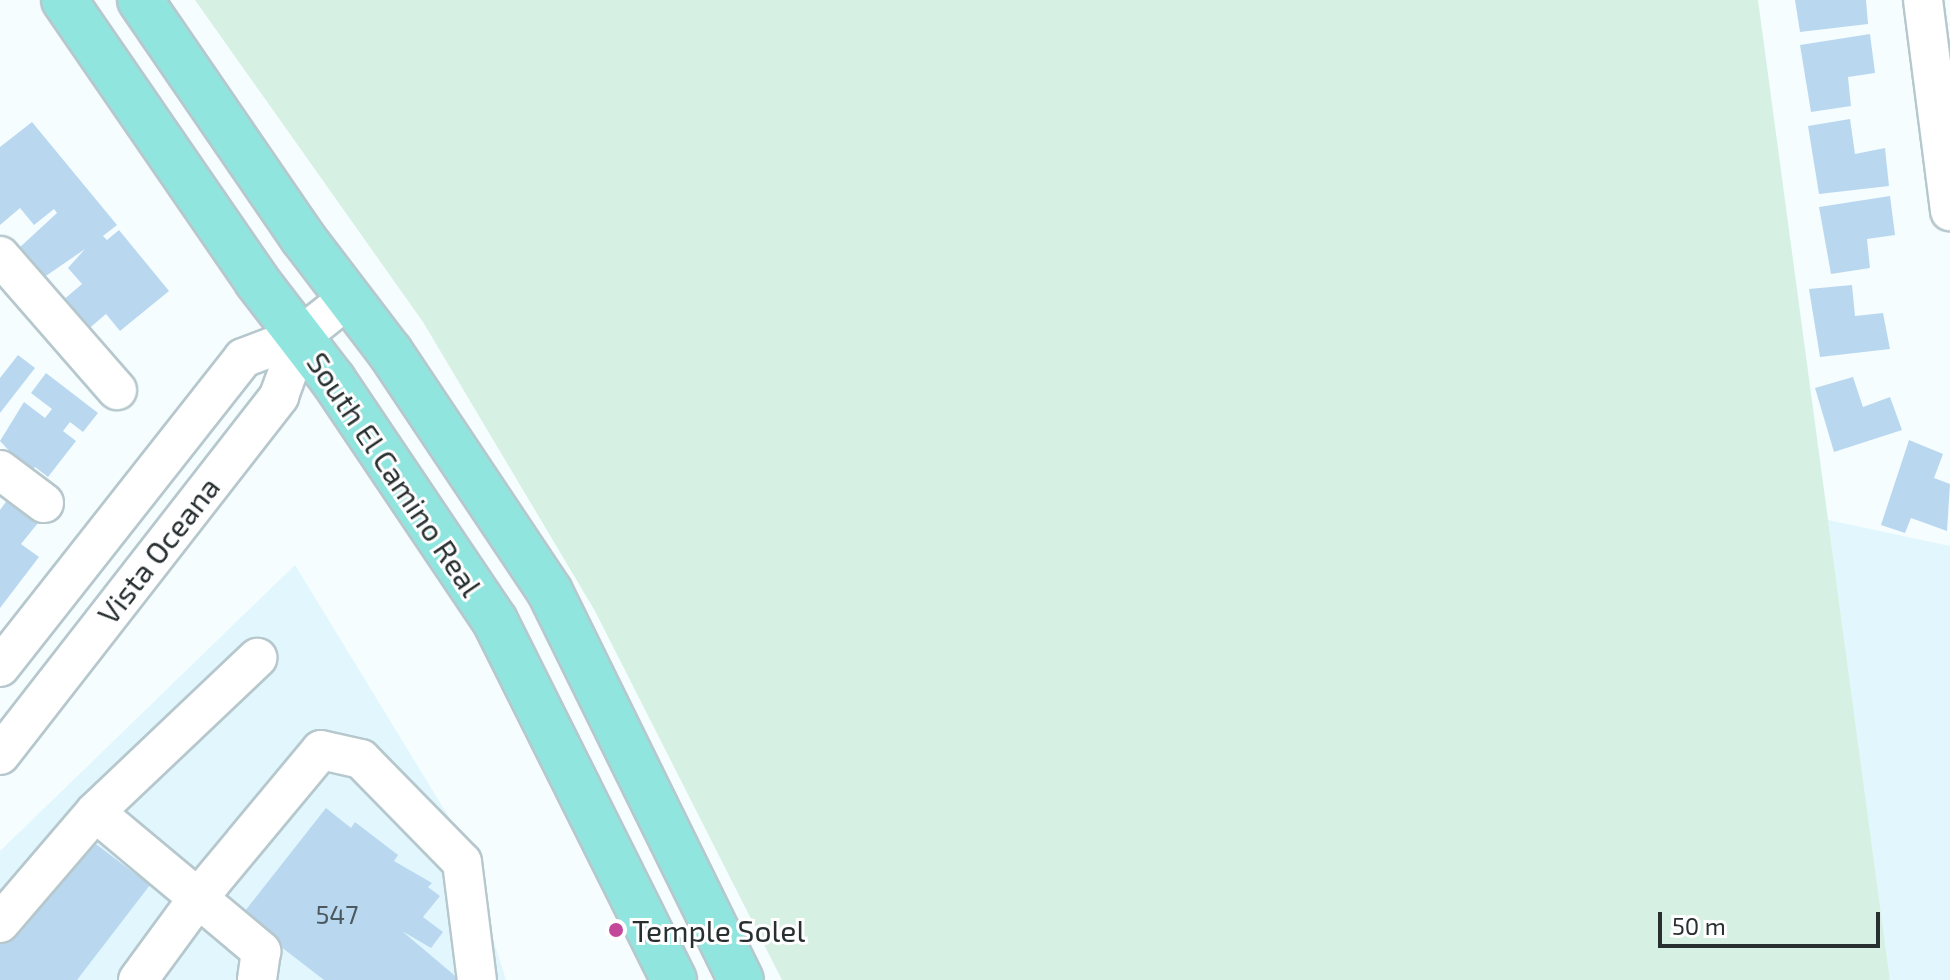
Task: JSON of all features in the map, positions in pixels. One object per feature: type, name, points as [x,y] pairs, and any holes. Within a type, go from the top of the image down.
[{"type":"main road","name":"South El Camino Real","points":[[64,0],[257,281],[301,336],[495,621],[674,980]]},
{"type":"main road","name":"South El Camino Real","points":[[140,0],[550,592],[741,980]]},
{"type":"street","points":[[1923,0],[1950,211]]},
{"type":"street","points":[[5,275],[117,390]]},
{"type":"street","name":"Vista Oceana","points":[[0,667],[243,358],[301,336],[349,298]]},
{"type":"street","name":"Vista Oceana","points":[[0,755],[279,396],[301,336]]},
{"type":"street","points":[[0,470],[44,503]]},
{"type":"street","points":[[0,923],[95,812],[257,658]]},
{"type":"street","points":[[138,980],[198,898],[321,750],[361,759],[462,862],[477,980]]},
{"type":"street","points":[[95,812],[261,951],[257,980]]},
{"type":"shaded area","points":[[1828,520],[1950,546],[1950,980],[1890,980]]},
{"type":"shaded area","points":[[295,565],[461,837],[506,980],[0,980],[0,851]]},
{"type":"green space","points":[[195,0],[1758,0],[1890,980],[782,980],[595,611],[423,322]]},
{"type":"building","points":[[1795,0],[1866,0],[1868,24],[1800,32]]},
{"type":"building","points":[[1870,34],[1875,73],[1848,77],[1851,106],[1811,112],[1800,45]]},
{"type":"building","points":[[1850,119],[1855,154],[1885,148],[1889,186],[1819,194],[1808,126]]},
{"type":"building","points":[[32,122],[117,225],[103,236],[107,240],[119,230],[169,291],[120,331],[106,314],[86,331],[62,301],[82,284],[68,268],[85,249],[43,278],[19,248],[57,213],[54,209],[34,225],[20,208],[0,225],[0,147]]},
{"type":"building","points":[[1890,196],[1895,235],[1867,239],[1870,268],[1831,274],[1819,207]]},
{"type":"building","points":[[1852,285],[1855,316],[1883,313],[1890,349],[1820,357],[1809,289]]},
{"type":"building","points":[[18,355],[35,368],[0,413],[0,378]]},
{"type":"building","points":[[46,373],[98,413],[83,432],[70,422],[63,431],[76,441],[48,477],[35,467],[30,473],[0,441],[24,402],[45,418],[52,409],[31,393]]},
{"type":"building","points":[[1853,377],[1863,407],[1890,397],[1902,430],[1834,452],[1815,388]]},
{"type":"building","points":[[1909,440],[1943,454],[1934,478],[1950,484],[1947,531],[1911,518],[1905,533],[1881,525]]},
{"type":"building","points":[[8,499],[38,523],[21,544],[39,557],[0,608],[0,510]]},
{"type":"building","points":[[326,808],[351,828],[355,822],[398,855],[394,861],[432,883],[428,887],[440,896],[423,917],[443,932],[431,948],[402,931],[460,980],[324,980],[241,916]]},
{"type":"building","points":[[84,835],[150,885],[77,980],[0,980],[0,944]]},
{"type":"place","name":"Temple Solel","points":[[616,930]]}]
